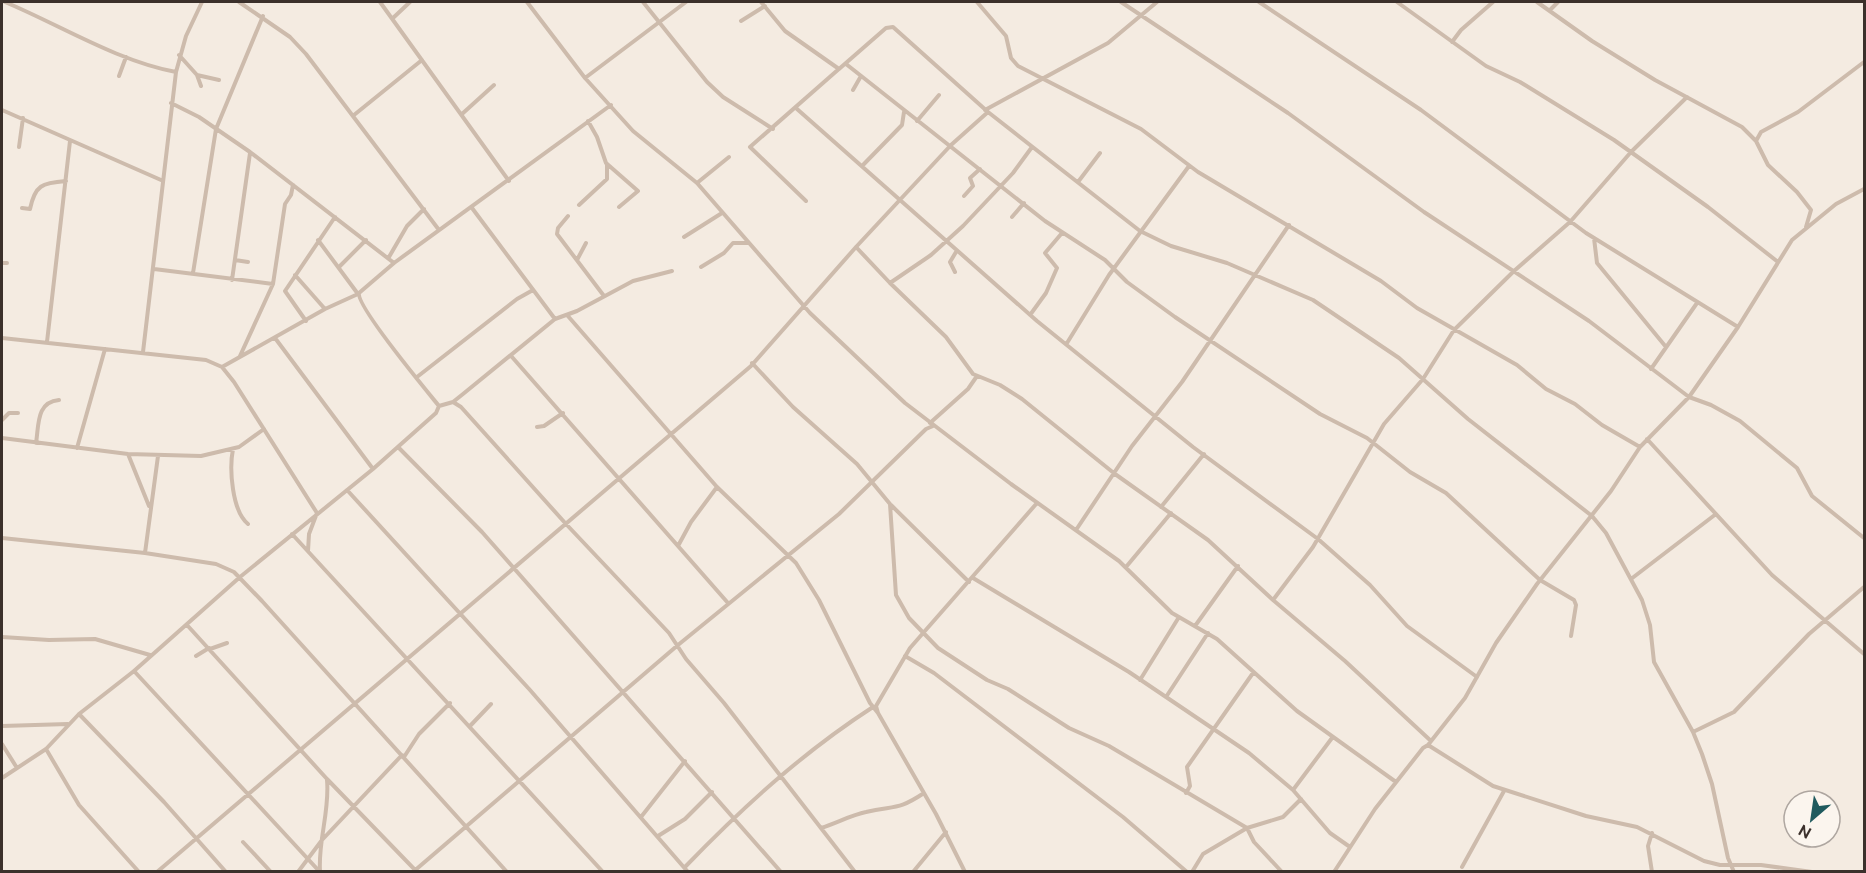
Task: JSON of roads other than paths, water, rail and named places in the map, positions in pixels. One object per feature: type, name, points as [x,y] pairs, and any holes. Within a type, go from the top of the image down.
[{"type":"street","points":[[5,2],[126,57],[155,68],[176,72]]},
{"type":"street","points":[[142,352],[153,269],[161,180],[176,72],[179,55],[202,2]]},
{"type":"street","points":[[238,2],[263,16],[290,37],[354,114],[439,230]]},
{"type":"street","points":[[380,2],[509,181]]},
{"type":"street","points":[[393,18],[410,2]]},
{"type":"street","points":[[527,2],[585,78],[633,131],[697,183],[804,305],[870,371],[930,422],[1036,503],[1126,567],[1179,617],[1209,633],[1253,673],[1332,738],[1396,782]]},
{"type":"street","points":[[643,2],[712,87],[773,129]]},
{"type":"street","points":[[585,78],[686,2]]},
{"type":"street","points":[[761,2],[784,31],[840,68]]},
{"type":"street","points":[[978,2],[1006,36],[1013,61],[1040,79],[1141,129],[1189,166],[1289,225],[1455,330],[1517,365],[1546,389],[1575,404],[1602,425],[1640,447]]},
{"type":"street","points":[[1121,2],[1288,113],[1367,173],[1589,321],[1689,397],[1725,411],[1797,468],[1812,496],[1864,538]]},
{"type":"street","points":[[157,872],[303,750],[752,363],[856,247],[951,145],[986,111],[1108,43],[1157,2]]},
{"type":"street","points":[[1259,2],[1421,110],[1516,178],[1570,222],[1738,327]]},
{"type":"street","points":[[1397,2],[1486,66],[1520,82],[1631,152],[1708,207],[1778,262]]},
{"type":"street","points":[[1452,42],[1461,30],[1493,2]]},
{"type":"street","points":[[1537,2],[1592,41],[1687,98],[1727,118],[1756,141],[1768,165],[1797,192],[1811,210],[1806,227]]},
{"type":"street","points":[[1550,10],[1558,2]]},
{"type":"street","points":[[741,21],[765,6]]},
{"type":"street","points":[[193,273],[216,129],[263,16]]},
{"type":"street","points":[[806,201],[751,149],[755,142],[797,109],[877,35],[891,27],[986,111],[1140,231],[1171,246],[1212,257],[1313,300],[1399,358],[1468,419],[1592,516],[1606,533],[1648,616],[1654,662],[1693,732],[1712,784],[1730,866],[1734,872]]},
{"type":"street","points":[[179,55],[197,75],[201,86]]},
{"type":"street","points":[[119,76],[126,57]]},
{"type":"street","points":[[354,114],[422,60]]},
{"type":"street","points":[[1756,141],[1761,132],[1798,112],[1864,62]]},
{"type":"street","points":[[846,64],[904,112],[951,145],[1062,233],[1114,268],[1127,282],[1210,341],[1320,414],[1372,442],[1410,472],[1460,504],[1540,580],[1557,587],[1575,603],[1571,636]]},
{"type":"street","points":[[197,75],[219,80]]},
{"type":"street","points":[[853,90],[861,76]]},
{"type":"street","points":[[462,114],[494,85]]},
{"type":"street","points":[[917,121],[939,95]]},
{"type":"street","points":[[1273,600],[1318,539],[1372,442],[1396,409],[1423,379],[1455,330],[1514,271],[1570,222],[1631,152],[1687,98]]},
{"type":"street","points":[[171,103],[250,152],[394,263]]},
{"type":"street","points":[[222,368],[325,309],[358,294],[394,263],[611,105]]},
{"type":"street","points":[[797,109],[863,165],[956,252],[1000,286],[1030,315],[1204,454],[1318,539],[1370,585],[1407,626],[1477,677]]},
{"type":"street","points":[[2,110],[161,180]]},
{"type":"street","points":[[863,165],[902,125],[904,112]]},
{"type":"street","points":[[19,147],[23,118]]},
{"type":"street","points":[[579,205],[607,179],[607,164],[588,121]]},
{"type":"street","points":[[46,342],[70,141]]},
{"type":"street","points":[[890,283],[922,262],[945,241],[1002,186],[1032,147]]},
{"type":"street","points":[[232,280],[250,152]]},
{"type":"street","points":[[1078,182],[1100,153]]},
{"type":"street","points":[[697,183],[729,158]]},
{"type":"street","points":[[607,164],[638,191],[619,207]]},
{"type":"street","points":[[1067,343],[1114,268],[1189,166]]},
{"type":"street","points":[[964,196],[973,186],[969,179],[980,169]]},
{"type":"street","points":[[22,208],[30,209],[33,193],[39,187],[66,181]]},
{"type":"street","points":[[239,357],[273,283],[285,204],[291,195],[293,185]]},
{"type":"street","points":[[1334,872],[1396,782],[1465,698],[1496,643],[1540,580],[1619,481],[1640,447],[1689,397],[1738,327],[1798,234],[1836,204],[1864,189]]},
{"type":"street","points":[[1012,217],[1024,203]]},
{"type":"street","points":[[472,208],[555,319]]},
{"type":"street","points":[[389,257],[407,226],[423,209]]},
{"type":"street","points":[[684,237],[722,213]]},
{"type":"street","points":[[568,216],[556,233],[604,296]]},
{"type":"street","points":[[306,321],[285,293],[335,217]]},
{"type":"street","points":[[1076,530],[1154,415],[1210,341],[1289,225]]},
{"type":"street","points":[[1030,315],[1046,293],[1057,268],[1045,253],[1062,233]]},
{"type":"street","points":[[1594,238],[1597,263],[1665,347]]},
{"type":"street","points":[[318,240],[340,266],[371,320],[439,406]]},
{"type":"street","points":[[340,266],[366,240]]},
{"type":"street","points":[[577,260],[586,243]]},
{"type":"street","points":[[701,267],[724,253],[733,243],[749,243]]},
{"type":"street","points":[[856,247],[946,337],[977,376],[1000,385],[1022,399],[1115,474],[1208,540],[1273,600],[1345,661],[1430,743],[1485,782],[1504,791],[1652,833],[1704,861],[1730,866],[1761,865],[1812,872]]},
{"type":"street","points":[[954,272],[950,262],[956,252]]},
{"type":"street","points":[[235,260],[248,262]]},
{"type":"street","points":[[153,269],[273,283]]},
{"type":"street","points":[[2,778],[46,748],[79,714],[134,671],[240,578],[433,417],[439,406],[453,402],[512,357],[555,319],[633,281],[672,271]]},
{"type":"street","points":[[295,275],[325,309]]},
{"type":"street","points":[[417,377],[517,299],[533,290]]},
{"type":"street","points":[[1651,369],[1698,303]]},
{"type":"street","points":[[567,315],[717,487],[787,554],[819,600],[873,707],[946,832],[965,872]]},
{"type":"street","points":[[2,338],[207,360],[222,368],[318,513]]},
{"type":"street","points":[[275,338],[373,469]]},
{"type":"street","points":[[77,448],[105,349]]},
{"type":"street","points":[[512,357],[728,603]]},
{"type":"street","points":[[752,363],[794,407],[857,464],[890,504],[971,580],[1140,680],[1249,753],[1293,790],[1334,836],[1350,847]]},
{"type":"street","points":[[187,626],[415,871],[678,645],[839,514],[926,429],[930,422],[968,389],[977,376]]},
{"type":"street","points":[[36,443],[42,408],[48,402],[59,400]]},
{"type":"street","points":[[453,402],[466,412],[566,525],[678,645],[686,659],[855,872]]},
{"type":"street","points":[[2,420],[9,413],[18,413]]},
{"type":"street","points":[[537,427],[544,426],[563,413]]},
{"type":"street","points":[[926,429],[930,422]]},
{"type":"street","points":[[2,438],[128,454],[201,456],[233,449],[264,429]]},
{"type":"street","points":[[1647,439],[1772,575],[1864,654]]},
{"type":"street","points":[[398,447],[482,532],[685,761],[780,869],[774,872]]},
{"type":"street","points":[[233,449],[230,466],[238,515],[248,524]]},
{"type":"street","points":[[128,454],[149,507]]},
{"type":"street","points":[[1161,507],[1204,454]]},
{"type":"street","points":[[145,553],[149,507],[158,456]]},
{"type":"street","points":[[678,546],[691,522],[717,487]]},
{"type":"street","points":[[347,490],[571,738],[686,870],[734,817],[781,776],[840,728],[873,707]]},
{"type":"street","points":[[878,713],[877,702],[922,633],[971,580],[1036,503]]},
{"type":"street","points":[[890,504],[894,531],[895,593],[909,618],[922,633],[938,648],[987,680],[1039,707],[1070,728],[1109,746],[1247,828],[1254,842],[1282,872]]},
{"type":"street","points":[[308,552],[309,534],[318,513]]},
{"type":"street","points":[[1126,567],[1171,513]]},
{"type":"street","points":[[1631,579],[1716,514]]},
{"type":"street","points":[[292,534],[603,872]]},
{"type":"street","points":[[2,538],[145,553],[223,566],[240,578],[507,872]]},
{"type":"street","points":[[1195,626],[1238,566]]},
{"type":"street","points":[[1693,732],[1737,709],[1743,700],[1824,620],[1864,587]]},
{"type":"street","points":[[1140,680],[1179,617]]},
{"type":"street","points":[[1166,697],[1209,633]]},
{"type":"street","points":[[2,637],[60,641],[95,639],[151,655]]},
{"type":"street","points":[[196,656],[209,648],[227,644]]},
{"type":"street","points":[[905,656],[934,673],[1123,817],[1189,872],[1203,855],[1247,828],[1282,817],[1301,799]]},
{"type":"street","points":[[134,671],[320,872]]},
{"type":"street","points":[[1186,793],[1190,786],[1187,767],[1253,673]]},
{"type":"street","points":[[298,872],[322,840],[403,756],[419,734],[450,704]]},
{"type":"street","points":[[470,726],[491,704]]},
{"type":"street","points":[[79,714],[226,872]]},
{"type":"street","points":[[2,726],[68,724]]},
{"type":"street","points":[[1293,790],[1332,738]]},
{"type":"street","points":[[2,744],[17,768]]},
{"type":"street","points":[[46,748],[79,805],[139,872]]},
{"type":"street","points":[[641,817],[685,761]]},
{"type":"street","points":[[320,872],[328,800],[327,779]]},
{"type":"street","points":[[1462,867],[1504,791]]},
{"type":"street","points":[[658,836],[685,819],[712,792]]},
{"type":"street","points":[[821,828],[867,812],[899,808],[924,793]]},
{"type":"street","points":[[913,872],[946,832]]},
{"type":"street","points":[[1652,833],[1648,846],[1652,872]]},
{"type":"street","points":[[243,842],[271,872]]}]
